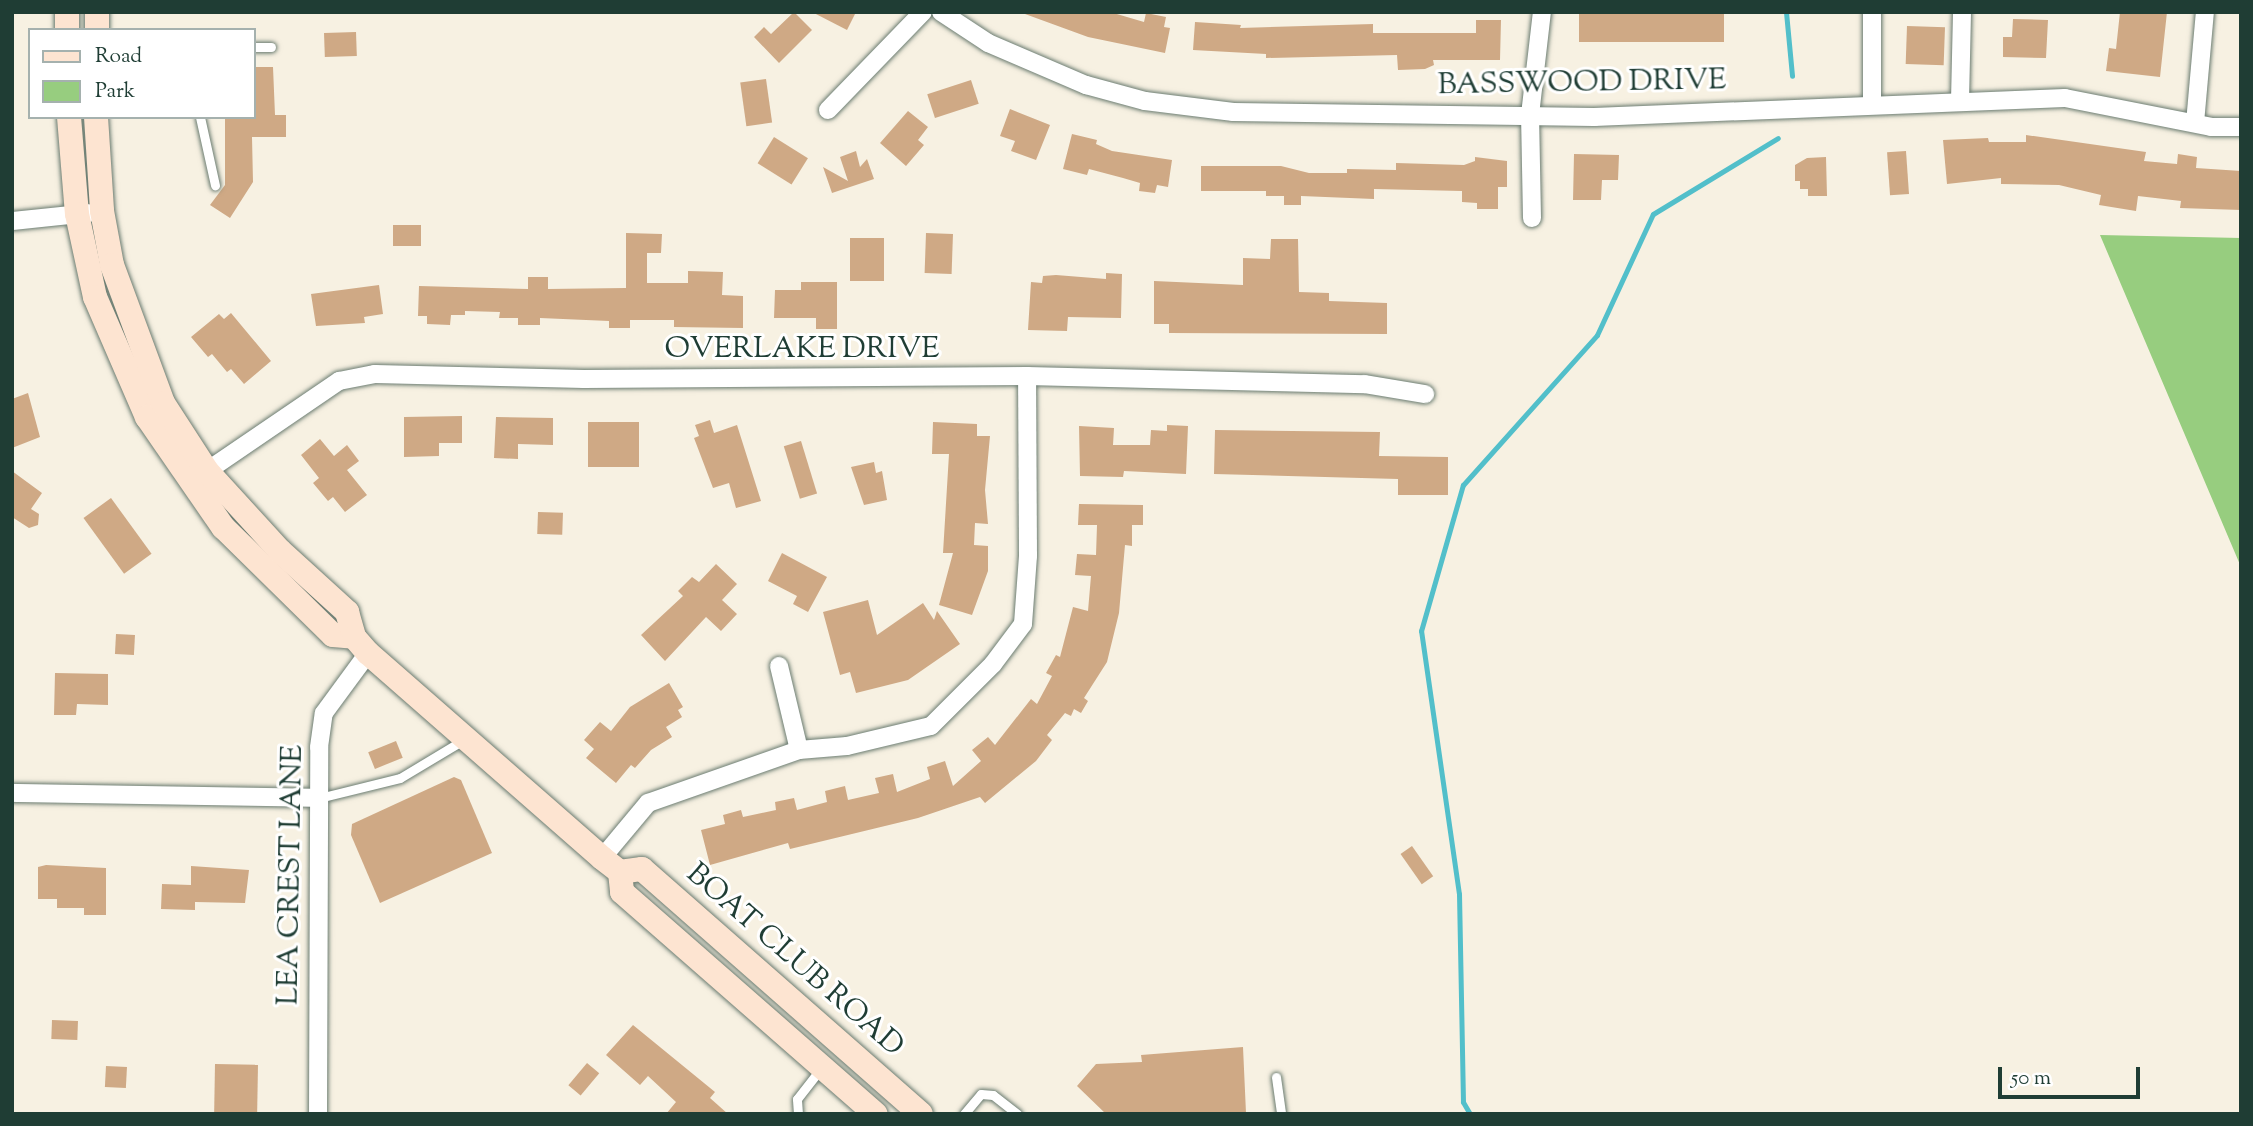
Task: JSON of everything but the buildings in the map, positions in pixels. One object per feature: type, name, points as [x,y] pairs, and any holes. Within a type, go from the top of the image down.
[{"type":"main road","name":"BOAT CLUB ROAD","points":[[69,119],[77,214],[96,297],[120,362],[147,417],[188,483],[223,527],[333,635],[361,645],[611,865],[622,892],[822,1066],[867,1111]]},
{"type":"main road","name":"BOAT CLUB ROAD","points":[[96,119],[102,211],[128,315],[163,403],[207,471],[272,543],[347,612],[361,645]]},
{"type":"main road","name":"BOAT CLUB ROAD","points":[[611,865],[642,869],[921,1114]]},
{"type":"street","points":[[828,110],[923,12]]},
{"type":"street","name":"BASSWOOD DRIVE","points":[[941,12],[1030,63],[1145,101],[1233,112],[1594,117],[2065,98],[2195,123],[2241,127]]},
{"type":"street","points":[[1532,218],[1530,115],[1542,12]]},
{"type":"street","points":[[1872,12],[1872,105]]},
{"type":"street","points":[[1960,101],[1962,12]]},
{"type":"street","points":[[2195,123],[2204,12]]},
{"type":"street","points":[[12,221],[102,211]]},
{"type":"street","name":"OVERLAKE DRIVE","points":[[207,471],[339,381],[376,374],[584,379],[1027,376],[1365,384],[1425,394]]},
{"type":"street","points":[[611,865],[648,803],[799,750],[847,746],[931,726],[993,664],[1023,624],[1028,556],[1027,376]]},
{"type":"street","name":"LEA CREST LANE","points":[[318,1114],[319,798],[324,713],[361,645]]},
{"type":"street","points":[[779,666],[799,750]]},
{"type":"street","points":[[12,793],[319,798]]},
{"type":"lane","points":[[256,47],[271,47]]},
{"type":"lane","points":[[200,119],[215,185]]},
{"type":"lane","points":[[319,798],[400,778],[467,738]]},
{"type":"lane","points":[[798,1114],[797,1099],[822,1066]]},
{"type":"lane","points":[[1276,1077],[1281,1114]]},
{"type":"lane","points":[[964,1114],[981,1094],[993,1094],[1017,1114]]},
{"type":"green space","points":[[2100,235],[2241,238],[2241,567]]},
{"type":"waterway","points":[[1786,12],[1792,76]]},
{"type":"waterway","points":[[1470,1114],[1463,1102],[1459,894],[1421,631],[1463,485],[1597,335],[1653,214],[1778,138]]}]
